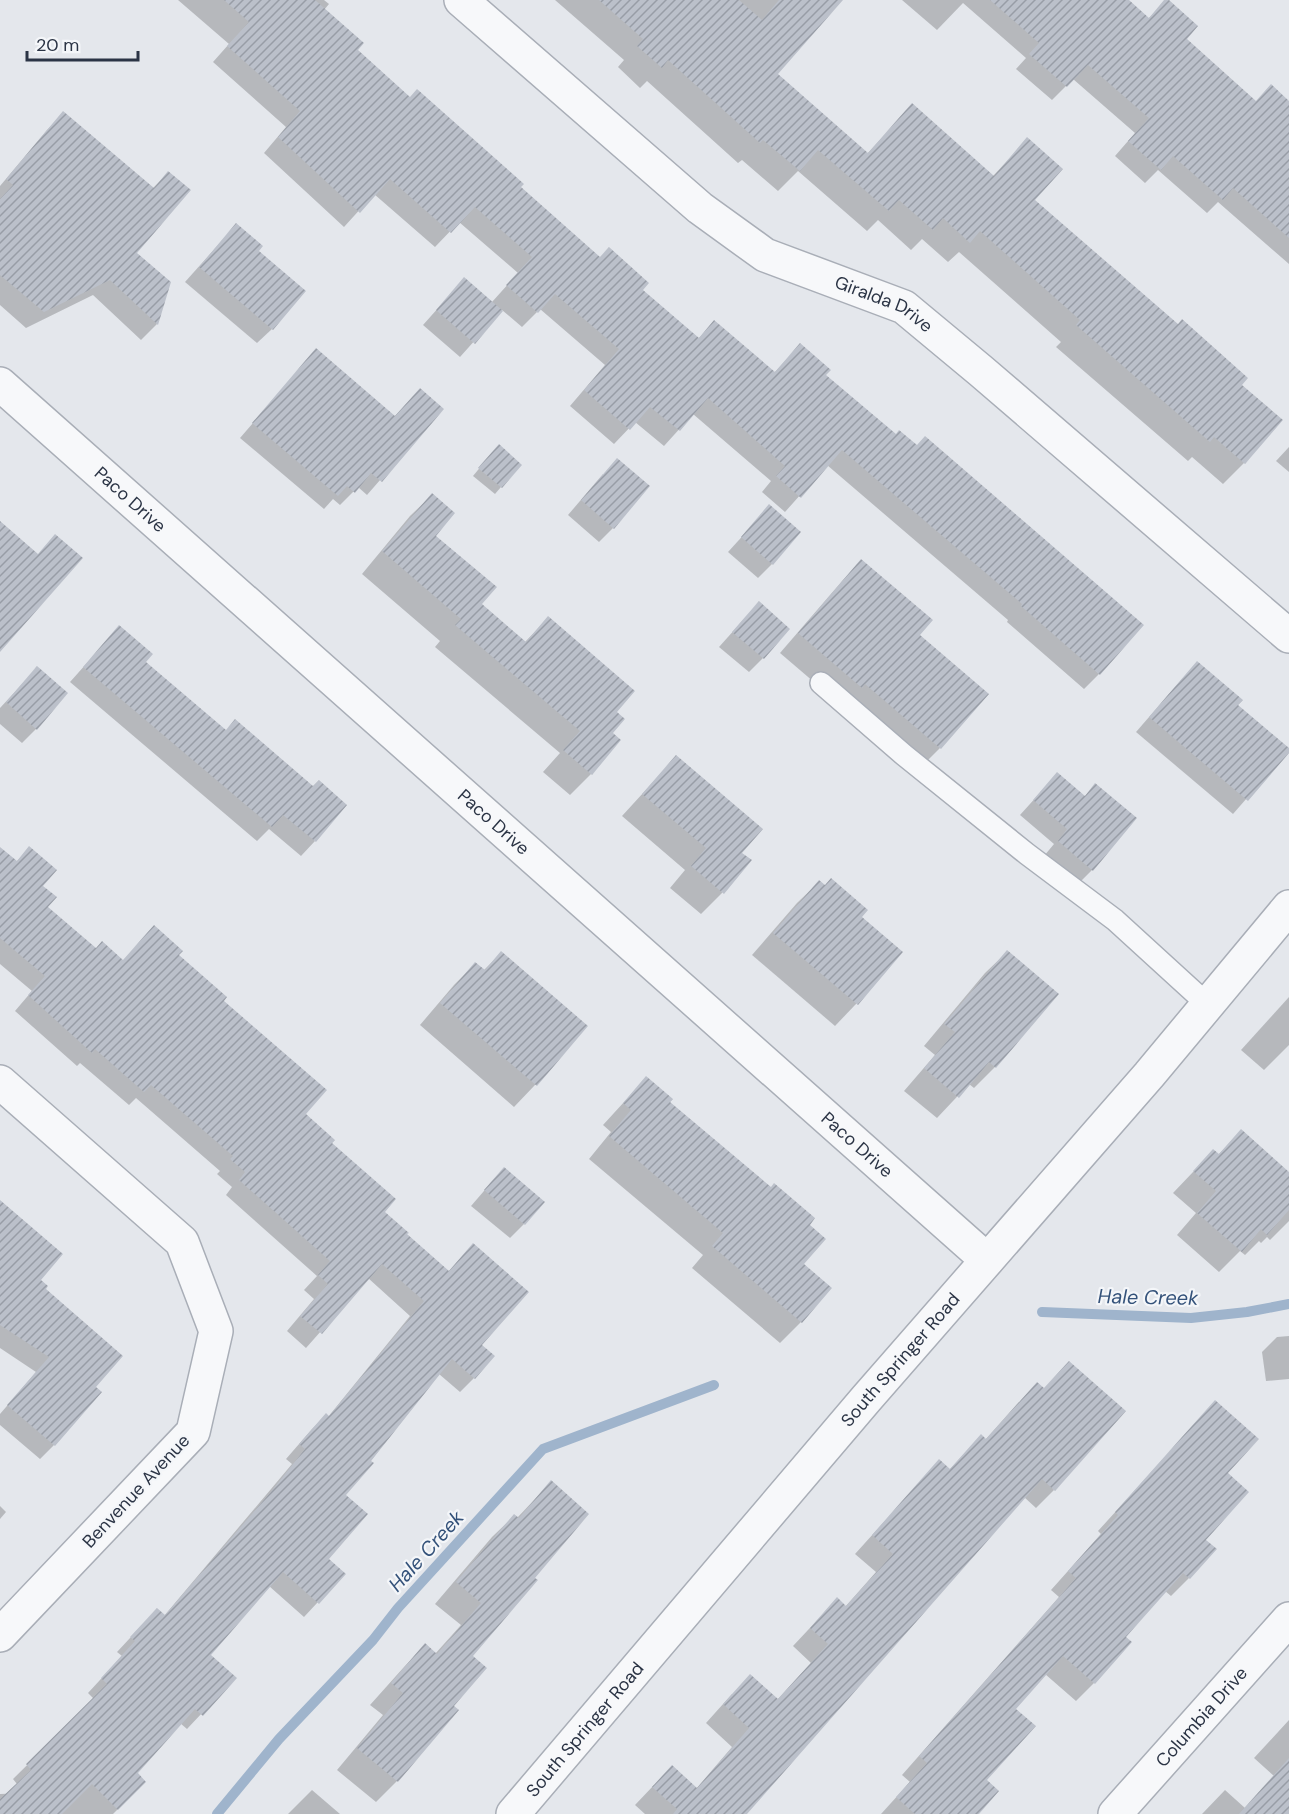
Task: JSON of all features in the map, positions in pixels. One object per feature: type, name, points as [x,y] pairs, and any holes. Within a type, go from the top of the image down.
[{"type":"street","name":"Giralda Drive","points":[[461,0],[700,208],[765,255],[904,307],[1289,636]]},
{"type":"street","name":"Paco Drive","points":[[0,384],[987,1260]]},
{"type":"street","name":"South Springer Road","points":[[513,1814],[824,1448],[1149,1074],[1289,907]]},
{"type":"street","name":"Benvenue Avenue","points":[[0,1082],[182,1242],[216,1331],[192,1431],[0,1635]]},
{"type":"street","name":"Columbia Drive","points":[[1115,1814],[1289,1619]]},
{"type":"lane","points":[[821,683],[904,755],[1027,854],[1115,920],[1207,1004]]},
{"type":"building","points":[[224,0],[315,0],[364,43],[358,50],[410,97],[417,89],[524,184],[521,187],[600,257],[609,247],[649,283],[643,290],[699,338],[714,320],[775,372],[800,343],[831,370],[826,375],[896,434],[899,430],[917,445],[925,436],[1144,625],[1100,675],[1021,606],[1022,604],[842,450],[801,498],[776,476],[785,466],[708,398],[680,431],[650,407],[630,430],[584,390],[619,349],[555,294],[538,313],[506,285],[532,257],[475,207],[451,233],[390,179],[360,213],[278,137],[300,111],[227,46],[249,22]]},
{"type":"building","points":[[599,0],[739,0],[762,20],[779,0],[843,0],[778,74],[868,153],[912,103],[994,176],[1027,137],[1063,169],[1035,200],[1178,324],[1182,319],[1248,378],[1242,385],[1283,420],[1245,464],[1214,437],[1210,442],[1076,325],[1080,320],[980,231],[970,243],[943,218],[933,230],[899,200],[889,211],[818,150],[800,171],[763,140],[760,143],[668,60],[662,68],[637,46],[643,39]]},
{"type":"building","points":[[990,0],[1129,0],[1149,18],[1164,0],[1169,0],[1198,26],[1187,39],[1256,101],[1271,84],[1289,101],[1289,238],[1233,188],[1223,200],[1173,156],[1161,170],[1128,141],[1149,118],[1088,65],[1067,87],[1029,54],[1039,43]]},
{"type":"building","points":[[63,111],[154,188],[168,171],[191,190],[137,253],[171,282],[158,325],[110,280],[44,312],[0,275],[0,199],[13,185],[6,179]]},
{"type":"building","points":[[236,223],[263,246],[259,251],[306,291],[273,330],[199,267]]},
{"type":"building","points":[[464,277],[503,311],[475,344],[436,310]]},
{"type":"building","points":[[316,348],[395,416],[420,388],[444,409],[382,482],[371,473],[355,493],[347,486],[338,496],[252,423]]},
{"type":"building","points":[[499,444],[522,465],[502,488],[478,468]]},
{"type":"building","points":[[617,458],[650,486],[614,529],[581,500]]},
{"type":"building","points":[[432,493],[455,513],[436,536],[497,587],[482,604],[526,642],[548,616],[635,691],[617,712],[625,719],[613,733],[621,740],[592,775],[563,750],[580,731],[455,625],[461,619],[382,551]]},
{"type":"building","points":[[769,504],[801,532],[773,565],[741,537]]},
{"type":"building","points":[[0,521],[38,554],[55,534],[83,558],[0,652]]},
{"type":"building","points":[[861,559],[933,620],[920,635],[989,694],[941,749],[865,684],[862,688],[798,633]]},
{"type":"building","points":[[759,601],[790,629],[764,659],[732,632]]},
{"type":"building","points":[[119,625],[153,654],[146,662],[226,730],[235,719],[313,786],[319,780],[347,805],[316,842],[283,815],[272,827],[83,667]]},
{"type":"building","points":[[1197,661],[1243,700],[1238,705],[1289,748],[1289,753],[1248,801],[1149,717]]},
{"type":"building","points":[[37,666],[68,693],[37,730],[6,702]]},
{"type":"building","points":[[676,755],[763,829],[742,853],[752,860],[724,894],[691,866],[706,848],[642,794]]},
{"type":"building","points":[[1057,772],[1085,796],[1095,783],[1137,818],[1093,871],[1058,841],[1067,829],[1033,800]]},
{"type":"building","points":[[29,846],[57,870],[43,886],[57,897],[48,907],[96,948],[102,941],[123,960],[154,925],[183,951],[179,955],[227,997],[224,1001],[327,1090],[306,1114],[335,1140],[332,1143],[396,1199],[385,1212],[409,1233],[407,1234],[449,1271],[473,1243],[529,1292],[482,1345],[495,1356],[475,1379],[452,1359],[371,1461],[374,1463],[346,1495],[368,1514],[329,1559],[346,1574],[319,1604],[283,1572],[211,1655],[237,1678],[203,1716],[195,1709],[138,1773],[146,1782],[118,1810],[92,1784],[62,1814],[0,1814],[0,1799],[31,1770],[26,1764],[107,1684],[101,1678],[135,1641],[130,1637],[157,1608],[165,1615],[270,1493],[305,1449],[299,1444],[326,1413],[329,1416],[424,1301],[382,1264],[322,1334],[300,1316],[328,1284],[318,1275],[330,1261],[239,1180],[245,1172],[230,1159],[233,1156],[151,1085],[144,1092],[95,1049],[92,1053],[28,995],[45,976],[0,938],[0,847],[17,861]]},
{"type":"building","points":[[831,878],[868,910],[862,917],[903,952],[858,1005],[773,933],[819,880],[825,885]]},
{"type":"building","points":[[1007,950],[1059,994],[996,1068],[989,1062],[959,1098],[924,1068],[955,1032],[944,1024]]},
{"type":"building","points":[[501,951],[588,1026],[537,1086],[440,1003],[475,962],[485,970]]},
{"type":"building","points":[[646,1076],[673,1099],[670,1102],[771,1187],[774,1183],[815,1218],[810,1225],[826,1239],[804,1264],[832,1288],[802,1323],[712,1246],[723,1233],[609,1136],[631,1110],[623,1103]]},
{"type":"building","points":[[1241,1129],[1289,1172],[1289,1210],[1267,1235],[1261,1229],[1242,1252],[1197,1213],[1216,1191],[1193,1171],[1213,1149],[1219,1154]]},
{"type":"building","points":[[504,1167],[545,1202],[525,1225],[484,1190]]},
{"type":"building","points":[[0,1200],[63,1254],[41,1280],[48,1286],[46,1289],[123,1356],[96,1387],[102,1392],[55,1446],[7,1405],[49,1357],[0,1325]]},
{"type":"building","points":[[1069,1361],[1126,1411],[1055,1491],[1042,1479],[747,1814],[673,1814],[677,1809],[652,1787],[672,1765],[697,1788],[749,1728],[723,1704],[750,1674],[778,1699],[828,1644],[810,1628],[837,1597],[846,1606],[893,1554],[872,1535],[939,1459],[950,1469],[981,1434],[986,1439],[1037,1382],[1044,1388]]},
{"type":"building","points":[[1215,1400],[1259,1439],[1228,1473],[1249,1492],[1206,1540],[1217,1549],[1190,1579],[1183,1573],[1126,1637],[1132,1642],[1095,1684],[1063,1656],[1016,1709],[1036,1726],[987,1780],[999,1791],[979,1814],[915,1814],[896,1797],[927,1763],[919,1756],[1076,1578],[1068,1571],[1118,1515],[1115,1512]]},
{"type":"building","points":[[551,1480],[589,1514],[535,1578],[538,1580],[473,1656],[487,1668],[454,1706],[459,1710],[398,1782],[357,1748],[403,1693],[391,1683],[425,1643],[437,1654],[481,1603],[456,1582],[514,1514],[519,1518]]},
{"type":"building","points":[[1289,1758],[1289,1814],[1239,1814]]},
{"type":"waterway","name":"Hale Creek","points":[[1042,1312],[1191,1318],[1247,1312],[1289,1304]]},
{"type":"waterway","name":"Hale Creek","points":[[217,1814],[279,1739],[373,1640],[398,1608],[543,1449],[714,1385]]}]
